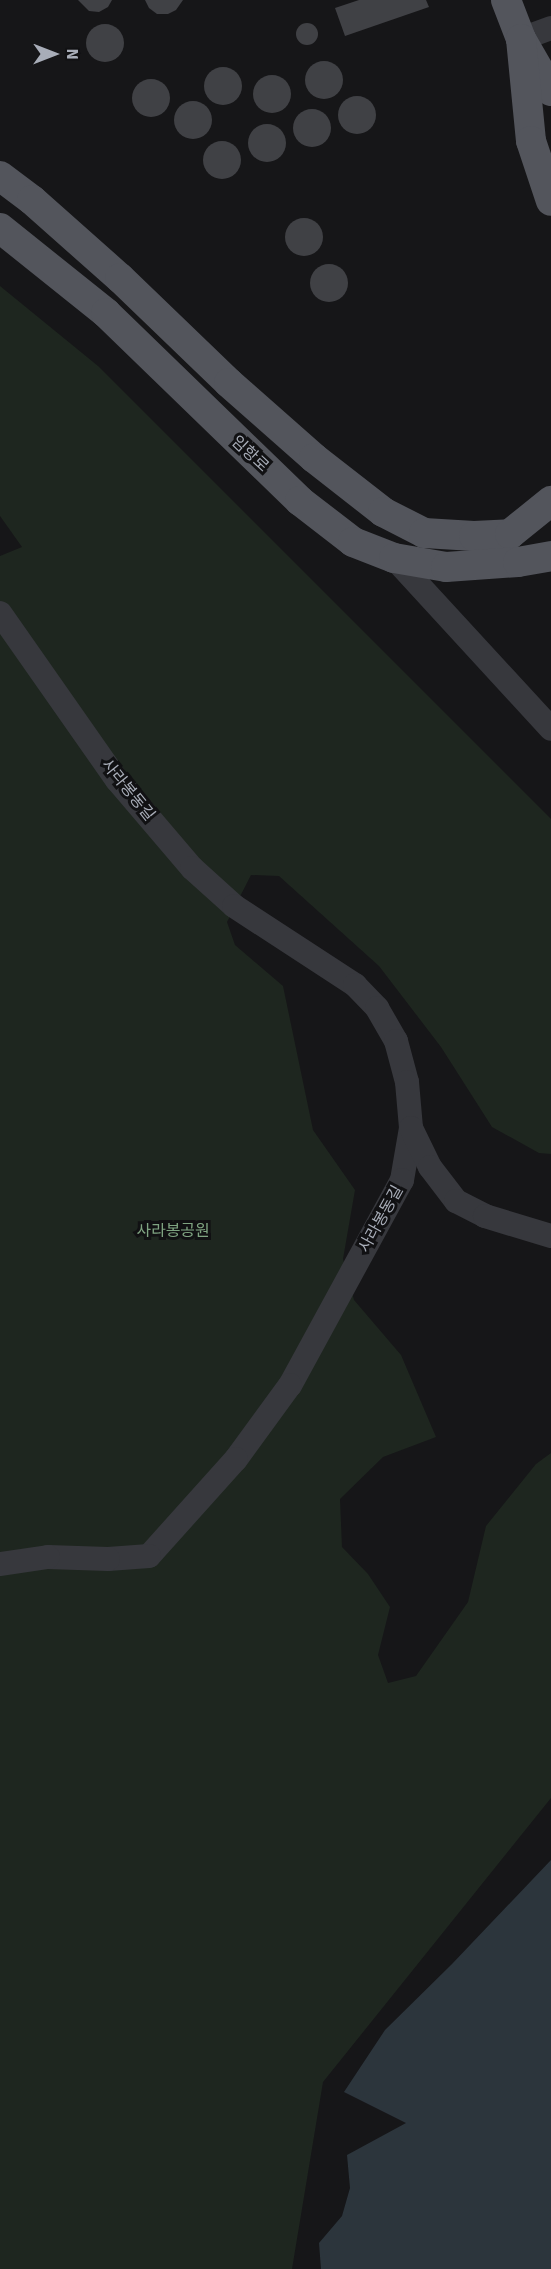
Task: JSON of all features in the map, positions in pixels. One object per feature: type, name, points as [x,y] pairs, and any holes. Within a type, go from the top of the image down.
[{"type":"main road","points":[[506,0],[521,39],[551,91]]},
{"type":"main road","points":[[521,39],[531,141],[551,201]]},
{"type":"main road","points":[[0,176],[32,200],[120,278],[229,383],[314,458],[383,512],[424,532],[474,537],[510,534],[551,526]]},
{"type":"main road","name":"임항로","points":[[0,228],[106,313],[300,501],[353,542],[394,558],[446,567],[518,562],[551,556]]},
{"type":"main road","points":[[510,534],[551,501]]},
{"type":"street","points":[[521,39],[551,28]]},
{"type":"street","points":[[394,558],[551,729]]},
{"type":"street","name":"사라봉동길","points":[[0,613],[117,780],[192,868],[234,906],[355,985],[377,1008],[396,1041],[407,1082],[411,1128],[402,1180],[290,1385],[236,1459],[148,1556],[108,1559],[48,1557],[0,1564]]},
{"type":"street","points":[[411,1128],[430,1167],[456,1201],[485,1216],[551,1236]]},
{"type":"green space","name":"사라봉공원","points":[[0,286],[98,366],[551,819],[551,1154],[539,1153],[492,1127],[441,1047],[379,966],[279,876],[251,875],[227,922],[235,945],[283,986],[313,1130],[355,1190],[343,1259],[354,1300],[401,1355],[436,1437],[383,1457],[340,1499],[342,1547],[368,1574],[390,1607],[378,1655],[388,1683],[416,1676],[468,1602],[486,1526],[536,1464],[551,1453],[551,1798],[323,2082],[292,2269],[0,2269],[0,556],[22,547],[0,516]]},
{"type":"shaded area","points":[[551,1860],[551,2269],[321,2269],[319,2243],[342,2216],[350,2188],[347,2155],[406,2123],[344,2092],[385,2030],[452,1964]]},
{"type":"building","points":[[78,0],[112,0],[108,7],[99,12],[89,11]]},
{"type":"building","points":[[145,0],[183,0],[176,10],[168,14],[157,14],[149,8]]},
{"type":"building","points":[[359,0],[426,0],[429,7],[345,36],[335,8]]},
{"type":"building","points":[[307,23],[315,26],[318,34],[315,42],[307,45],[299,42],[296,34],[299,26]]},
{"type":"building","points":[[105,24],[112,25],[118,30],[123,36],[123,50],[118,56],[112,61],[105,62],[98,61],[92,56],[87,50],[86,43],[87,36],[92,30],[98,25]]},
{"type":"building","points":[[324,61],[331,62],[337,67],[342,73],[342,87],[337,93],[331,98],[324,99],[317,98],[311,93],[306,87],[305,80],[306,73],[311,67],[317,62]]},
{"type":"building","points":[[223,67],[230,68],[236,73],[241,79],[241,93],[236,99],[230,104],[223,105],[216,104],[210,99],[205,93],[204,86],[205,79],[210,73],[216,68]]},
{"type":"building","points":[[272,75],[279,76],[285,81],[290,87],[290,101],[285,107],[279,112],[272,113],[265,112],[259,107],[254,101],[253,94],[254,87],[259,81],[265,76]]},
{"type":"building","points":[[151,79],[158,80],[164,85],[169,91],[169,105],[164,111],[158,116],[151,117],[144,116],[138,111],[133,105],[132,98],[133,91],[138,85],[144,80]]},
{"type":"building","points":[[357,96],[364,97],[370,102],[375,108],[375,122],[370,128],[364,133],[357,134],[350,133],[344,128],[339,122],[338,115],[339,108],[344,102],[350,97]]},
{"type":"building","points":[[193,101],[200,102],[206,107],[211,113],[211,127],[206,133],[200,138],[193,139],[186,138],[180,133],[175,127],[174,120],[175,113],[180,107],[186,102]]},
{"type":"building","points":[[312,109],[319,110],[325,115],[330,121],[330,135],[325,141],[319,146],[312,147],[305,146],[299,141],[294,135],[293,128],[294,121],[299,115],[305,110]]},
{"type":"building","points":[[267,124],[274,125],[280,130],[285,136],[285,150],[280,156],[274,161],[267,162],[260,161],[254,156],[249,150],[248,143],[249,136],[254,130],[260,125]]},
{"type":"building","points":[[222,141],[229,142],[235,147],[240,153],[240,167],[235,173],[229,178],[222,179],[215,178],[209,173],[204,167],[203,160],[204,153],[209,147],[215,142]]},
{"type":"building","points":[[304,218],[311,219],[317,224],[322,230],[322,244],[317,250],[311,255],[304,256],[297,255],[291,250],[286,244],[285,237],[286,230],[291,224],[297,219]]},
{"type":"building","points":[[329,264],[336,265],[342,270],[347,276],[347,290],[342,296],[336,301],[329,302],[322,301],[316,296],[311,290],[310,283],[311,276],[316,270],[322,265]]}]
